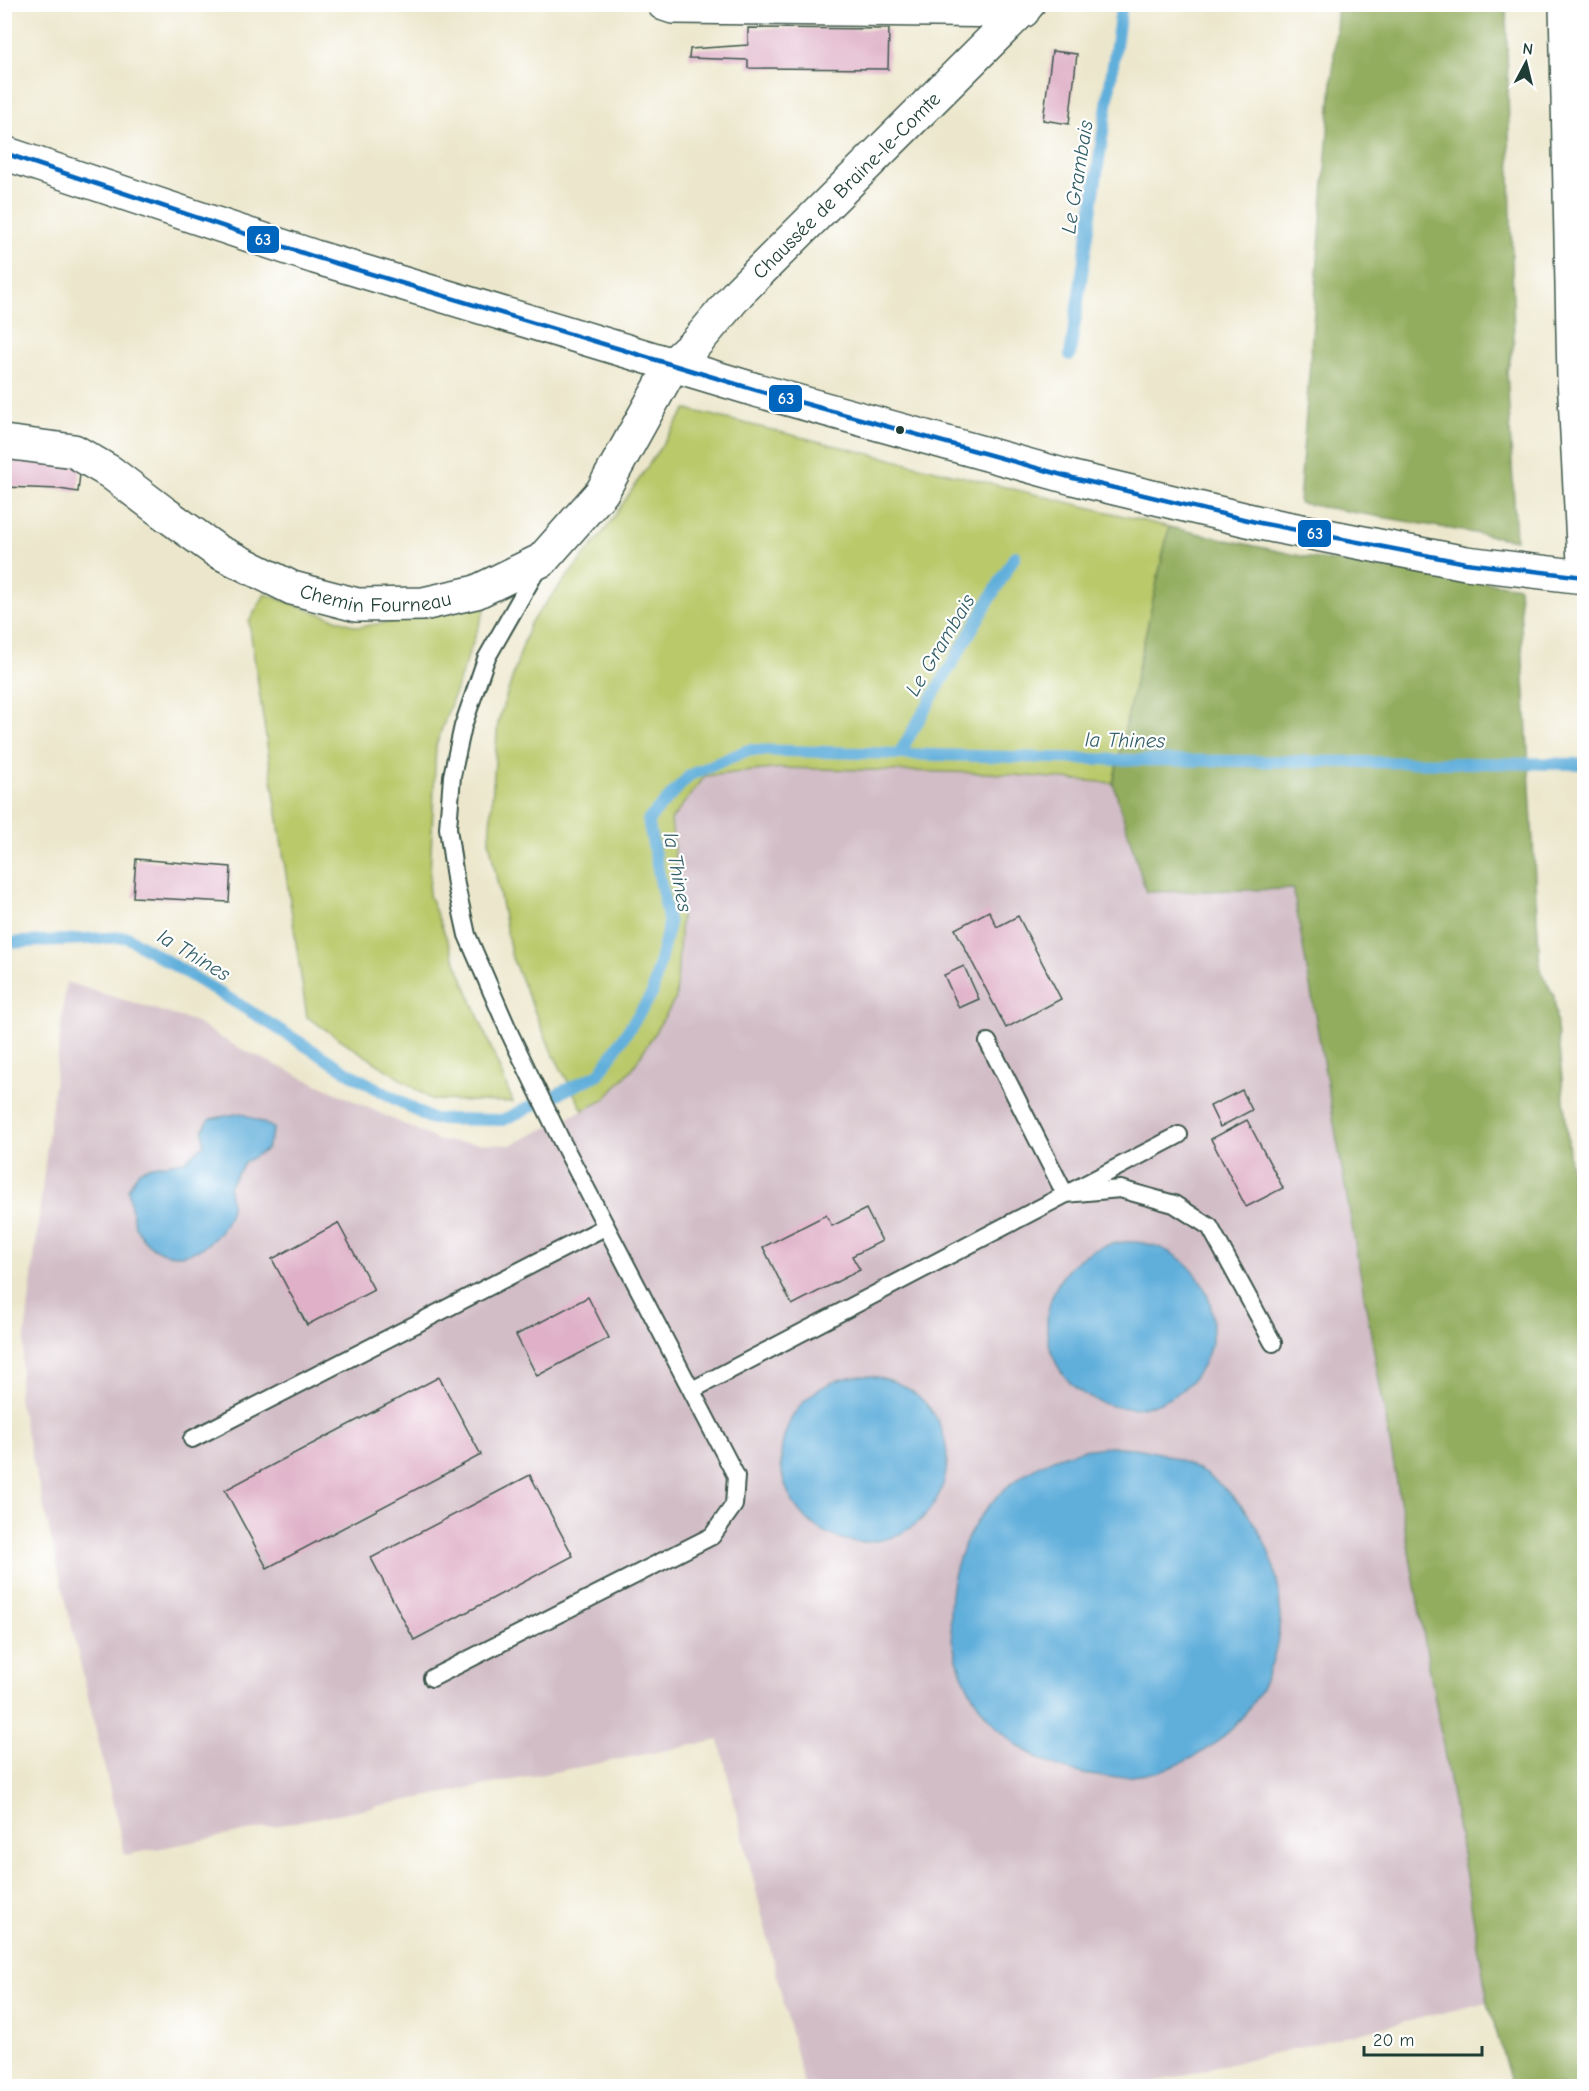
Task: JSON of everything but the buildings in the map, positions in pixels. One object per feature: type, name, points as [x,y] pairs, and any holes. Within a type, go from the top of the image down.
[{"type":"main road","name":"Chaussée de Braine-le-Comte","points":[[664,4],[673,7],[1025,8]]},
{"type":"main road","points":[[1566,4],[1574,378],[1584,562]]},
{"type":"main road","name":"Chaussée de Braine-le-Comte","points":[[673,364],[696,343],[740,292],[1025,8]]},
{"type":"main road","points":[[4,153],[315,257],[756,390],[1061,475],[1260,523],[1466,562],[1584,577]]},
{"type":"main road","name":"Chemin Fourneau","points":[[4,442],[74,451],[110,472],[217,550],[292,588],[357,605],[423,604],[476,592],[542,560],[602,492],[673,364]]},
{"type":"lane","points":[[432,1678],[712,1536],[734,1505],[736,1476],[605,1227],[510,1034],[467,935],[456,885],[448,828],[452,776],[463,726],[486,658],[542,560]]},
{"type":"lane","points":[[988,1042],[1065,1194]]},
{"type":"lane","points":[[692,1390],[1179,1135]]},
{"type":"lane","points":[[1065,1194],[1120,1189],[1174,1204],[1210,1227],[1273,1343]]},
{"type":"lane","points":[[192,1438],[605,1227]]},
{"type":"shaded area","points":[[782,768],[989,773],[1113,783],[1146,891],[1293,888],[1488,2002],[1138,2086],[804,2086],[719,1740],[125,1855],[18,1397],[66,982],[193,1021],[237,1047],[440,1141],[511,1145],[604,1100],[681,918],[671,820],[705,776]]},
{"type":"green space","points":[[1338,4],[1506,5],[1514,344],[1507,371],[1516,540],[1299,503]]},
{"type":"green space","points":[[686,409],[1169,527],[1113,783],[989,773],[782,768],[705,776],[671,820],[681,918],[676,998],[633,1068],[604,1100],[583,1110],[551,1050],[512,958],[489,840],[498,722],[530,623],[605,530]]},
{"type":"green space","points":[[1169,527],[1305,557],[1519,587],[1540,970],[1554,996],[1584,1309],[1584,2086],[1512,2086],[1488,2002],[1293,889],[1146,892],[1113,783]]},
{"type":"green space","points":[[265,594],[358,627],[486,606],[436,745],[429,895],[513,1102],[432,1100],[307,1017],[249,622]]},
{"type":"water","points":[[241,1113],[274,1128],[266,1150],[245,1162],[229,1186],[231,1209],[225,1225],[215,1238],[190,1253],[175,1255],[161,1252],[148,1244],[135,1226],[128,1189],[139,1171],[152,1166],[185,1161],[204,1145],[203,1129],[210,1119]]},
{"type":"water","points":[[1130,1242],[1162,1249],[1176,1256],[1188,1267],[1199,1279],[1206,1293],[1213,1325],[1206,1357],[1199,1371],[1188,1383],[1176,1394],[1162,1401],[1130,1408],[1098,1401],[1084,1394],[1072,1383],[1061,1371],[1054,1357],[1047,1325],[1054,1293],[1061,1279],[1072,1267],[1084,1256],[1098,1249]]},
{"type":"water","points":[[864,1376],[896,1382],[923,1400],[941,1427],[947,1459],[941,1491],[923,1518],[896,1536],[864,1542],[832,1536],[805,1518],[787,1491],[781,1459],[787,1427],[805,1400],[832,1382]]},
{"type":"water","points":[[1099,1447],[1131,1447],[1163,1454],[1193,1466],[1220,1484],[1243,1507],[1253,1520],[1268,1549],[1277,1580],[1280,1612],[1277,1644],[1261,1690],[1243,1717],[1220,1740],[1193,1758],[1163,1770],[1131,1777],[1099,1777],[1067,1770],[1037,1758],[1010,1740],[987,1717],[969,1690],[957,1660],[950,1628],[950,1596],[957,1564],[969,1534],[987,1507],[1010,1484],[1037,1466],[1067,1454]]},
{"type":"waterway","name":"Le Grambais","points":[[1070,355],[1122,4]]},
{"type":"waterway","name":"Le Grambais","points":[[899,754],[1015,556]]},
{"type":"waterway","name":"la Thines","points":[[4,943],[127,937],[349,1073],[431,1119],[503,1120],[599,1074],[652,994],[669,924],[648,820],[690,775],[748,750],[1127,760],[1584,764]]},
{"type":"transit line","name":"63","points":[[4,153],[315,257],[756,390],[1073,478],[1260,523],[1466,563],[1584,577]]}]
